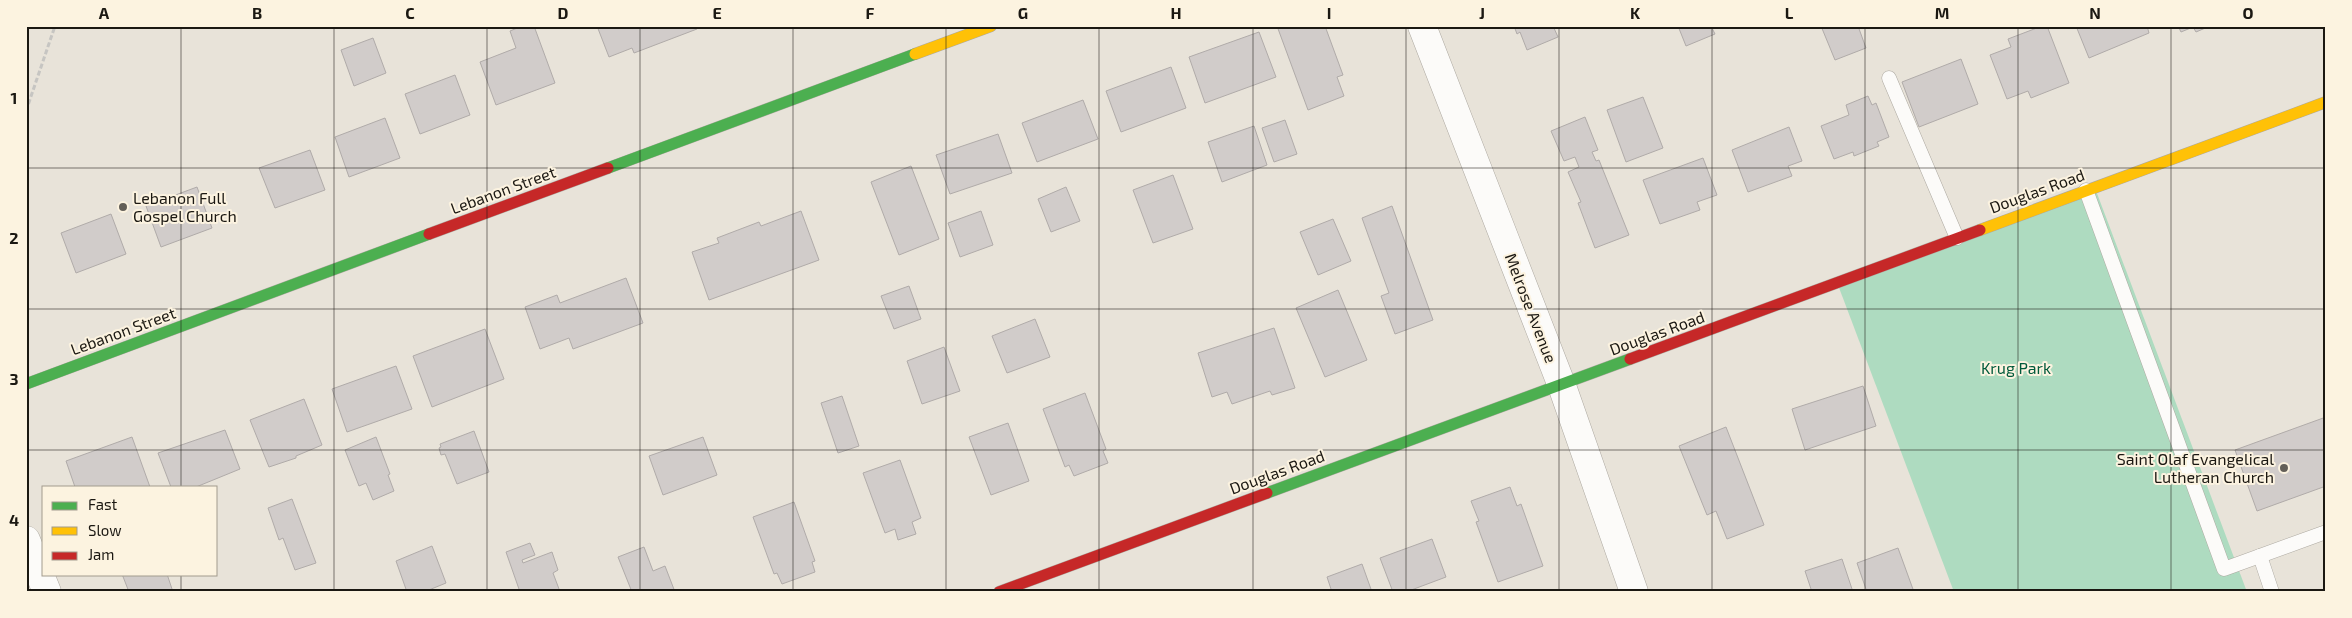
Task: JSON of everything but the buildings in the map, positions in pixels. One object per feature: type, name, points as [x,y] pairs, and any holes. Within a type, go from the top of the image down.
[{"type":"street","name":"Lebanon Street","points":[[26,384],[991,26]]},
{"type":"street","name":"Melrose Avenue","points":[[1422,26],[1562,386],[1634,592]]},
{"type":"street","name":"Douglas Road","points":[[999,592],[1562,386],[2326,102]]},
{"type":"street","points":[[26,540],[47,592]]},
{"type":"lane","points":[[1889,78],[1957,238]]},
{"type":"lane","points":[[2086,190],[2224,569],[2326,532]]},
{"type":"lane","points":[[2260,556],[2272,592]]},
{"type":"path","points":[[26,111],[55,26]]},
{"type":"green space","name":"Krug Park","points":[[2095,188],[2247,592],[1954,592],[1838,285]]},
{"type":"traffic: fast","points":[[608,168],[915,54]]},
{"type":"traffic: fast","points":[[26,384],[429,234]]},
{"type":"traffic: fast","points":[[1267,493],[1630,359]]},
{"type":"traffic: slow","points":[[915,54],[991,26]]},
{"type":"traffic: slow","points":[[1980,230],[2326,102]]},
{"type":"traffic: jam","points":[[429,234],[608,168]]},
{"type":"traffic: jam","points":[[1630,359],[1980,230]]},
{"type":"traffic: jam","points":[[999,592],[1267,493]]},
{"type":"place","name":"Lebanon Full Gospel Church","points":[[123,207]]},
{"type":"place","name":"Saint Olaf Evangelical Lutheran Church","points":[[2284,468]]}]
